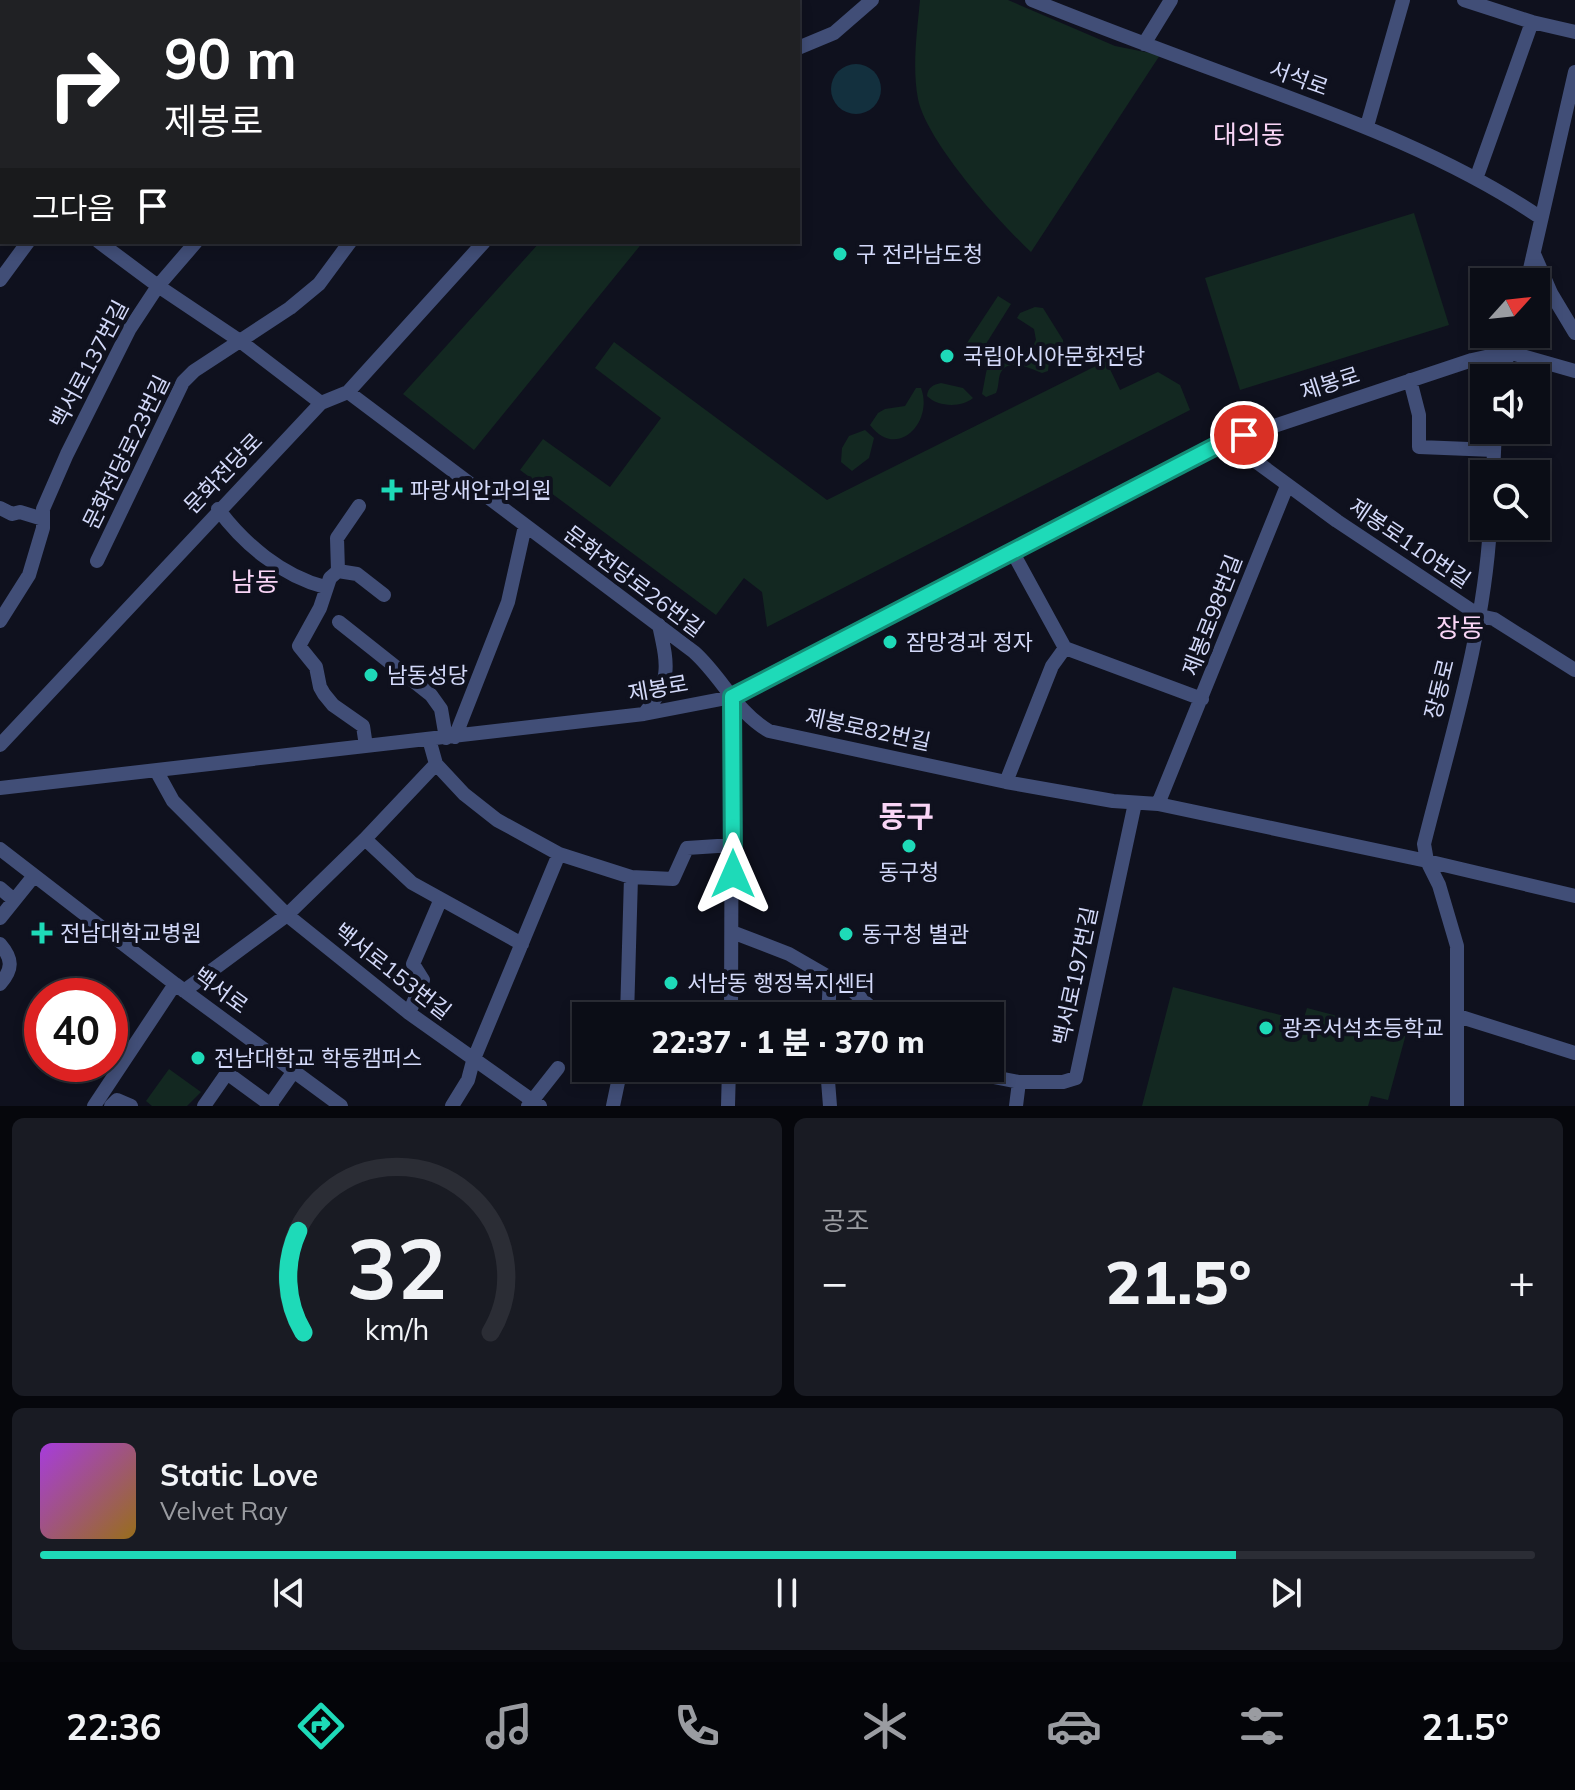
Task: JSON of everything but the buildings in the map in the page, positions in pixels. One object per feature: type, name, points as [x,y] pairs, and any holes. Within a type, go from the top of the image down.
[{"type":"street","points":[[800,47],[834,33],[872,0]]},
{"type":"street","name":"서석로","points":[[1032,0],[1367,126],[1476,179],[1541,218]]},
{"type":"street","points":[[1144,44],[1171,0]]},
{"type":"street","points":[[1367,126],[1403,0]]},
{"type":"street","points":[[1464,0],[1575,32]]},
{"type":"street","points":[[1476,179],[1532,22]]},
{"type":"street","points":[[1530,268],[1573,92],[1575,72]]},
{"type":"street","points":[[0,280],[27,244]]},
{"type":"street","points":[[102,244],[240,341],[321,403]]},
{"type":"street","name":"백서로137번길","points":[[0,621],[29,575],[43,509],[129,330],[158,286],[194,244]]},
{"type":"street","name":"문화전당로23번길","points":[[97,561],[183,382],[194,371],[290,308],[319,284],[348,244]]},
{"type":"street","name":"문화전당로","points":[[0,745],[218,509],[321,403],[348,392],[482,244]]},
{"type":"street","points":[[1534,254],[1555,301],[1575,333]]},
{"type":"street","points":[[1505,364],[1509,348]]},
{"type":"street","points":[[1508,352],[1575,371]]},
{"type":"street","name":"제봉로","points":[[0,788],[644,714],[732,697],[1228,441],[1472,360],[1508,352]]},
{"type":"street","points":[[1410,380],[1419,415],[1419,447],[1494,450]]},
{"type":"street","name":"문화전당로26번길","points":[[348,392],[659,625],[710,666],[732,697]]},
{"type":"street","name":"제봉로110번길","points":[[1228,441],[1287,486],[1480,616],[1494,619],[1575,670]]},
{"type":"street","points":[[1494,444],[1494,460]]},
{"type":"street","name":"제봉로98번길","points":[[1065,648],[1202,699],[1287,486]]},
{"type":"street","points":[[338,571],[337,538],[359,506]]},
{"type":"street","points":[[0,508],[12,514],[20,512],[43,519]]},
{"type":"street","points":[[218,509],[231,526],[269,560],[313,584],[325,587]]},
{"type":"street","points":[[450,737],[508,602],[525,526]]},
{"type":"street","name":"장동로","points":[[1457,1106],[1457,946],[1424,844],[1480,616],[1489,540]]},
{"type":"street","points":[[1006,782],[1052,666],[1065,648],[1012,551]]},
{"type":"street","points":[[338,571],[325,587],[320,608],[299,646],[316,667],[324,694],[333,705],[363,726],[366,746]]},
{"type":"street","points":[[338,571],[357,574],[384,595]]},
{"type":"street","points":[[339,622],[431,695],[441,709],[450,737]]},
{"type":"street","points":[[644,714],[657,698],[667,672],[659,625]]},
{"type":"street","points":[[731,1002],[732,697]]},
{"type":"street","name":"제봉로82번길","points":[[732,697],[746,714],[769,731],[1006,782],[1158,804],[1427,861]]},
{"type":"street","points":[[1158,804],[1202,699]]},
{"type":"street","points":[[429,739],[436,764],[480,808],[559,854],[631,877],[673,879],[687,848],[733,845]]},
{"type":"street","points":[[94,1106],[179,988],[287,915],[436,764]]},
{"type":"street","points":[[157,772],[173,801],[287,915]]},
{"type":"street","name":"백서로197번길","points":[[1019,1082],[1063,1082],[1076,1078],[1135,803]]},
{"type":"street","points":[[365,839],[412,883],[522,944]]},
{"type":"street","name":"백서로","points":[[1,852],[294,1071],[333,1104]]},
{"type":"street","points":[[452,1106],[468,1080],[473,1061],[559,854]]},
{"type":"street","points":[[1427,861],[1575,896]]},
{"type":"street","points":[[0,918],[33,877]]},
{"type":"street","points":[[627,1002],[631,877]]},
{"type":"street","points":[[0,888],[14,900]]},
{"type":"street","points":[[409,1013],[423,980],[413,964],[440,901]]},
{"type":"street","name":"백서로153번길","points":[[287,915],[409,1013],[533,1104]]},
{"type":"street","points":[[732,932],[789,954],[853,991],[865,1002]]},
{"type":"street","points":[[0,944],[10,957],[11,966],[0,984]]},
{"type":"street","points":[[829,1002],[830,980]]},
{"type":"street","points":[[1458,1016],[1575,1053]]},
{"type":"street","points":[[533,1104],[558,1068]]},
{"type":"street","points":[[204,1106],[227,1073],[271,1105],[294,1071]]},
{"type":"street","points":[[1004,1079],[1019,1082],[1016,1106]]},
{"type":"street","points":[[613,1106],[618,1082]]},
{"type":"street","points":[[728,1106],[729,1082]]},
{"type":"street","points":[[828,1082],[830,1106]]},
{"type":"street","points":[[111,1106],[117,1100],[131,1106]]},
{"type":"green space","points":[[920,0],[1008,0],[1115,46],[1160,55],[1031,252],[966,180],[924,117],[915,75]]},
{"type":"green space","points":[[1414,213],[1449,325],[1240,390],[1205,278]]},
{"type":"green space","points":[[538,244],[641,244],[474,450],[403,394]]},
{"type":"green space","points":[[998,296],[1011,304],[979,355],[965,346]]},
{"type":"green space","points":[[1035,307],[1043,308],[1063,340],[1064,352],[1057,359],[1037,352],[1033,346],[1036,340],[1034,329],[1017,318],[1020,313]]},
{"type":"green space","points":[[614,342],[827,500],[1106,361],[1120,390],[1158,372],[1180,385],[1190,410],[767,627],[762,592],[744,578],[716,615],[520,470],[543,439],[610,487],[661,418],[595,368]]},
{"type":"green space","points":[[1016,349],[1028,351],[1049,363],[1048,371],[1042,373],[1021,365],[1010,365],[1001,372],[996,393],[986,397],[982,394],[989,363],[998,353]]},
{"type":"green space","points":[[941,383],[963,388],[973,398],[956,405],[932,400],[927,396],[931,387]]},
{"type":"green space","points":[[916,388],[921,388],[924,401],[918,424],[901,438],[891,439],[880,435],[870,425],[878,413],[905,406]]},
{"type":"green space","points":[[865,430],[874,438],[869,458],[852,471],[841,462],[842,448],[849,436]]},
{"type":"green space","points":[[1173,987],[1303,1021],[1307,1008],[1406,1034],[1388,1100],[1371,1096],[1368,1106],[1142,1106]]},
{"type":"green space","points":[[169,1069],[201,1092],[187,1106],[152,1106],[146,1101]]},
{"type":"water","points":[[856,64],[874,71],[881,89],[874,107],[856,114],[838,107],[831,89],[838,71]]},
{"type":"place","name":"구 전라남도청","points":[[840,254]]},
{"type":"place","name":"국립아시아문화전당","points":[[947,356]]},
{"type":"place","name":"파랑새안과의원","points":[[392,490]]},
{"type":"place","name":"잠망경과 정자","points":[[890,642]]},
{"type":"place","name":"남동성당","points":[[371,675]]},
{"type":"place","name":"동구청","points":[[909,846]]},
{"type":"place","name":"전남대학교병원","points":[[42,933]]},
{"type":"place","name":"동구청 별관","points":[[846,934]]},
{"type":"place","name":"서남동 행정복지센터","points":[[671,983]]},
{"type":"place","name":"광주서석초등학교","points":[[1266,1028]]},
{"type":"place","name":"전남대학교 학동캠퍼스","points":[[198,1058]]},
{"type":"district","name":"대의동","points":[[1249,134]]},
{"type":"district","name":"남동","points":[[255,581]]},
{"type":"district","name":"장동","points":[[1460,627]]},
{"type":"district","name":"동구","points":[[906,816]]},
{"type":"route","points":[[733,874],[732,697],[1220,444],[1244,435]]}]
